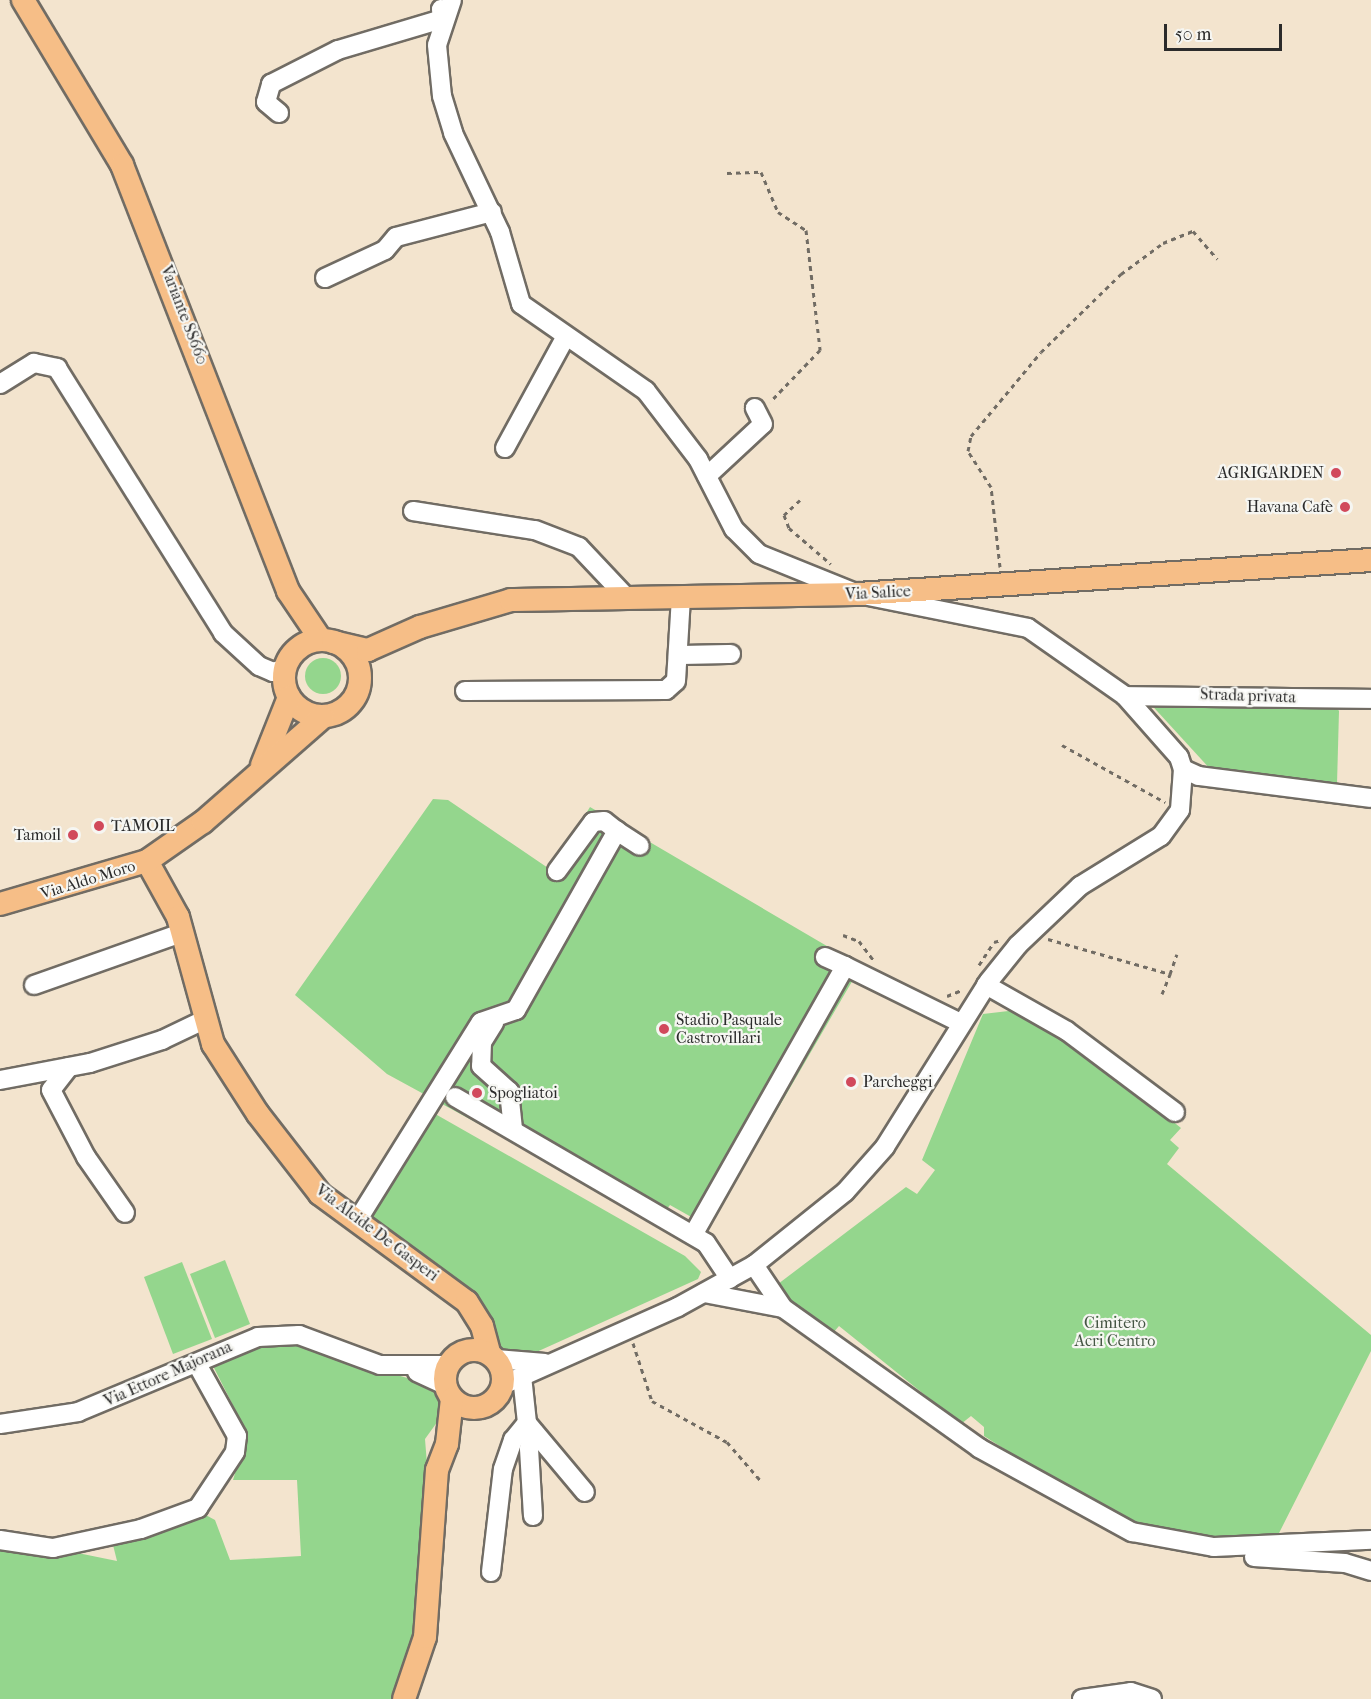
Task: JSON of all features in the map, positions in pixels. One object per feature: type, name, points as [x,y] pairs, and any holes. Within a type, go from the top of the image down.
[{"type":"main road","name":"Variante SS660","points":[[23,0],[122,165],[288,591],[327,641]]},
{"type":"main road","name":"Via Salice","points":[[392,642],[420,627],[511,600],[858,594],[1371,560]]},
{"type":"main road","points":[[256,777],[289,696],[288,591]]},
{"type":"main road","points":[[288,663],[327,641],[368,650],[392,642]]},
{"type":"main road","points":[[327,641],[352,654],[361,675]]},
{"type":"main road","points":[[289,696],[303,712],[323,717],[351,704],[361,675],[392,642]]},
{"type":"main road","name":"Via Aldo Moro","points":[[0,904],[147,861],[256,777],[323,717]]},
{"type":"main road","name":"Via Alcide De Gasperi","points":[[147,861],[182,933],[213,1044],[258,1114],[320,1194],[466,1302],[485,1354],[513,1381]]},
{"type":"main road","points":[[404,1699],[425,1637],[437,1470],[447,1444],[449,1383],[485,1354]]},
{"type":"main road","points":[[447,1444],[483,1407],[513,1381]]},
{"type":"main road","points":[[449,1383],[466,1408],[483,1407]]},
{"type":"street","points":[[441,0],[442,19],[437,45],[442,96],[453,133],[492,212],[521,304],[565,338],[646,391],[707,476],[734,529],[759,554],[858,594],[1028,628],[1125,696],[1179,757],[1183,770],[1180,810],[1161,836],[1080,886],[1016,948],[977,980],[961,1023],[885,1147],[845,1192],[754,1265],[730,1279],[628,1330],[513,1381],[531,1428],[585,1492]]},
{"type":"street","points":[[279,113],[266,102],[271,84],[338,50],[442,19],[452,0]]},
{"type":"street","points":[[325,278],[385,250],[396,237],[492,212]]},
{"type":"street","points":[[505,447],[565,338]]},
{"type":"street","points":[[0,384],[34,363],[57,368],[223,633],[259,666],[273,672],[288,663]]},
{"type":"street","points":[[707,476],[764,424],[757,411]]},
{"type":"street","points":[[413,511],[536,530],[579,547],[628,599]]},
{"type":"street","points":[[465,690],[666,690],[676,681],[681,598]]},
{"type":"street","points":[[679,655],[731,654]]},
{"type":"street","name":"Strada privata","points":[[1125,696],[1371,699]]},
{"type":"street","points":[[1183,770],[1199,776],[1371,798]]},
{"type":"street","points":[[557,871],[593,822],[604,821],[640,846]]},
{"type":"street","points":[[357,1221],[481,1022],[516,1010],[617,831]]},
{"type":"street","points":[[34,985],[182,933]]},
{"type":"street","points":[[825,957],[961,1023]]},
{"type":"street","points":[[693,1235],[845,966]]},
{"type":"street","points":[[977,980],[1067,1031],[1175,1112]]},
{"type":"street","points":[[499,1015],[483,1042],[481,1066],[509,1090],[513,1128]]},
{"type":"street","points":[[0,1080],[69,1067],[162,1040],[206,1018]]},
{"type":"street","points":[[69,1067],[51,1090],[86,1157],[125,1213]]},
{"type":"street","points":[[455,1096],[706,1243],[730,1279]]},
{"type":"street","points":[[754,1265],[783,1308],[979,1449],[1089,1513],[1132,1532],[1215,1547],[1250,1557],[1345,1563],[1371,1571]]},
{"type":"street","points":[[704,1293],[783,1308]]},
{"type":"street","name":"Via Ettore Majorana","points":[[0,1424],[78,1412],[197,1364],[216,1350],[258,1337],[299,1335],[380,1365],[404,1368],[449,1383]]},
{"type":"street","points":[[485,1354],[550,1363]]},
{"type":"street","points":[[0,1540],[53,1548],[141,1529],[198,1508],[235,1452],[237,1436],[197,1364]]},
{"type":"street","points":[[531,1428],[529,1448],[533,1516]]},
{"type":"street","points":[[491,1572],[504,1469],[513,1440],[531,1428]]},
{"type":"street","points":[[1215,1547],[1371,1540]]},
{"type":"street","points":[[1082,1699],[1131,1692],[1152,1699]]},
{"type":"path","points":[[727,173],[761,172],[778,212],[806,230],[820,350],[757,411]]},
{"type":"path","points":[[1000,586],[999,525],[991,487],[968,451],[971,436],[1041,352],[1155,249],[1193,231],[1217,260]]},
{"type":"path","points":[[800,500],[784,515],[789,528],[830,563],[836,584]]},
{"type":"path","points":[[1062,745],[1180,810]]},
{"type":"path","points":[[1029,933],[1170,974]]},
{"type":"path","points":[[843,935],[859,941],[864,953],[885,967]]},
{"type":"path","points":[[938,996],[954,997],[977,980],[994,942],[1016,948]]},
{"type":"path","points":[[1162,994],[1177,954]]},
{"type":"path","points":[[628,1330],[652,1401],[727,1442],[761,1481]]},
{"type":"green space","points":[[323,658],[336,663],[341,676],[336,689],[323,694],[310,689],[305,676],[310,663]]},
{"type":"green space","points":[[1146,699],[1335,705],[1339,711],[1337,784],[1212,771]]},
{"type":"green space","points":[[433,799],[448,800],[551,870],[590,807],[861,966],[709,1227],[670,1205],[657,1221],[387,1074],[295,995]]},
{"type":"green space","name":"Cimitero Acri Centro","points":[[1017,1010],[1080,1047],[1181,1128],[1170,1140],[1179,1148],[1167,1164],[1371,1335],[1371,1351],[1275,1541],[1218,1541],[1140,1523],[1081,1498],[984,1436],[984,1427],[971,1416],[961,1424],[839,1326],[833,1333],[795,1307],[778,1284],[906,1187],[917,1194],[935,1170],[922,1160],[983,1014]]},
{"type":"green space","points":[[430,1111],[685,1256],[701,1272],[698,1279],[532,1354],[501,1349],[471,1292],[370,1222],[377,1200]]},
{"type":"green space","points":[[225,1260],[250,1324],[215,1338],[190,1274]]},
{"type":"green space","points":[[182,1262],[212,1339],[173,1354],[144,1277]]},
{"type":"green space","points":[[261,1343],[298,1346],[438,1387],[446,1396],[448,1407],[425,1439],[428,1477],[417,1624],[395,1699],[0,1699],[0,1547],[63,1550],[117,1561],[112,1541],[202,1513],[215,1520],[230,1560],[301,1556],[297,1480],[233,1480],[247,1433],[211,1362]]},
{"type":"place","name":"AGRIGARDEN","points":[[1336,473]]},
{"type":"place","name":"Havana Cafè","points":[[1345,507]]},
{"type":"place","name":"TAMOIL","points":[[99,826]]},
{"type":"place","name":"Tamoil","points":[[73,835]]},
{"type":"place","name":"Stadio Pasquale Castrovillari","points":[[664,1029]]},
{"type":"place","name":"Parcheggi","points":[[851,1082]]},
{"type":"place","name":"Spogliatoi","points":[[477,1093]]}]
